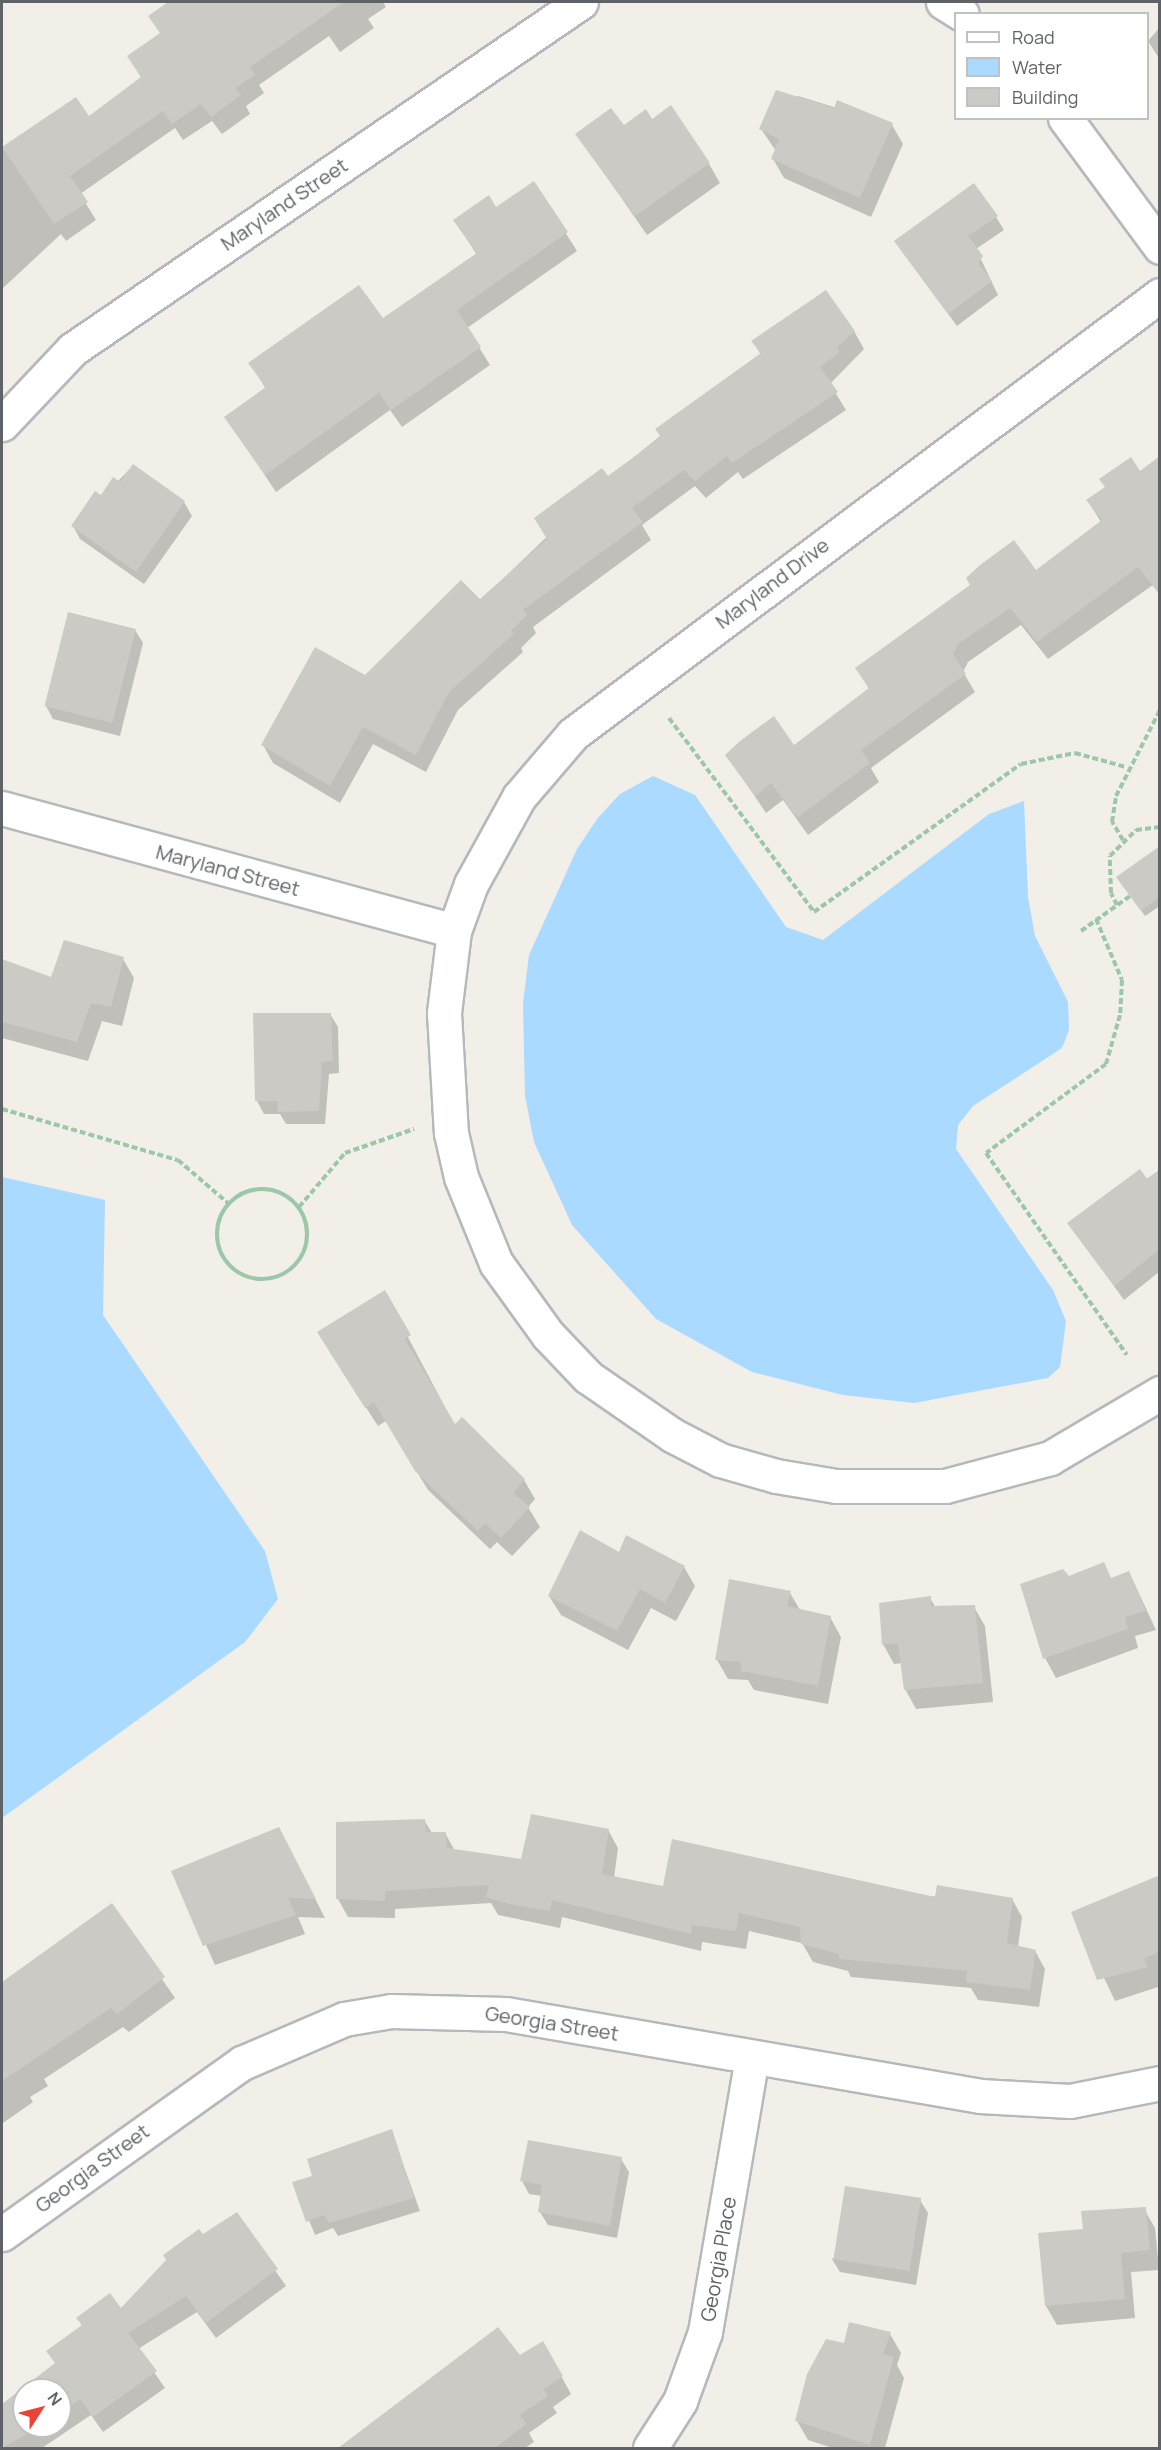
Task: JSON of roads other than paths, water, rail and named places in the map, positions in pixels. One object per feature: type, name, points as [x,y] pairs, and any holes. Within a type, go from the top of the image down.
[{"type":"street","name":"Maryland Street","points":[[2,424],[73,349],[581,2]]},
{"type":"street","points":[[942,2],[959,12]]},
{"type":"street","points":[[1066,120],[1160,247]]},
{"type":"street","name":"Maryland Drive","points":[[1160,295],[573,734],[497,832],[454,931],[444,1013],[450,1122],[480,1231],[511,1287],[548,1335],[629,1408],[720,1460],[836,1486],[945,1486],[1050,1458],[1160,1393]]},
{"type":"street","name":"Maryland Street","points":[[2,808],[454,931]]},
{"type":"street","name":"Georgia Street","points":[[2,2234],[200,2089],[280,2043],[344,2019],[436,2008],[506,2014],[752,2058],[1026,2100],[1070,2101],[1160,2083]]},
{"type":"street","name":"Georgia Place","points":[[650,2448],[680,2401],[705,2332],[752,2058]]},
{"type":"water","points":[[653,776],[695,795],[786,927],[823,940],[989,814],[1024,801],[1028,897],[1035,936],[1068,1002],[1069,1030],[1062,1048],[973,1106],[958,1125],[956,1149],[1053,1290],[1066,1321],[1060,1367],[1048,1378],[914,1403],[843,1395],[752,1372],[656,1319],[572,1225],[534,1142],[525,1096],[523,1003],[529,955],[577,849],[597,819],[620,794]]},
{"type":"water","points":[[2,1177],[105,1200],[103,1315],[265,1551],[278,1599],[245,1642],[2,1818]]}]
